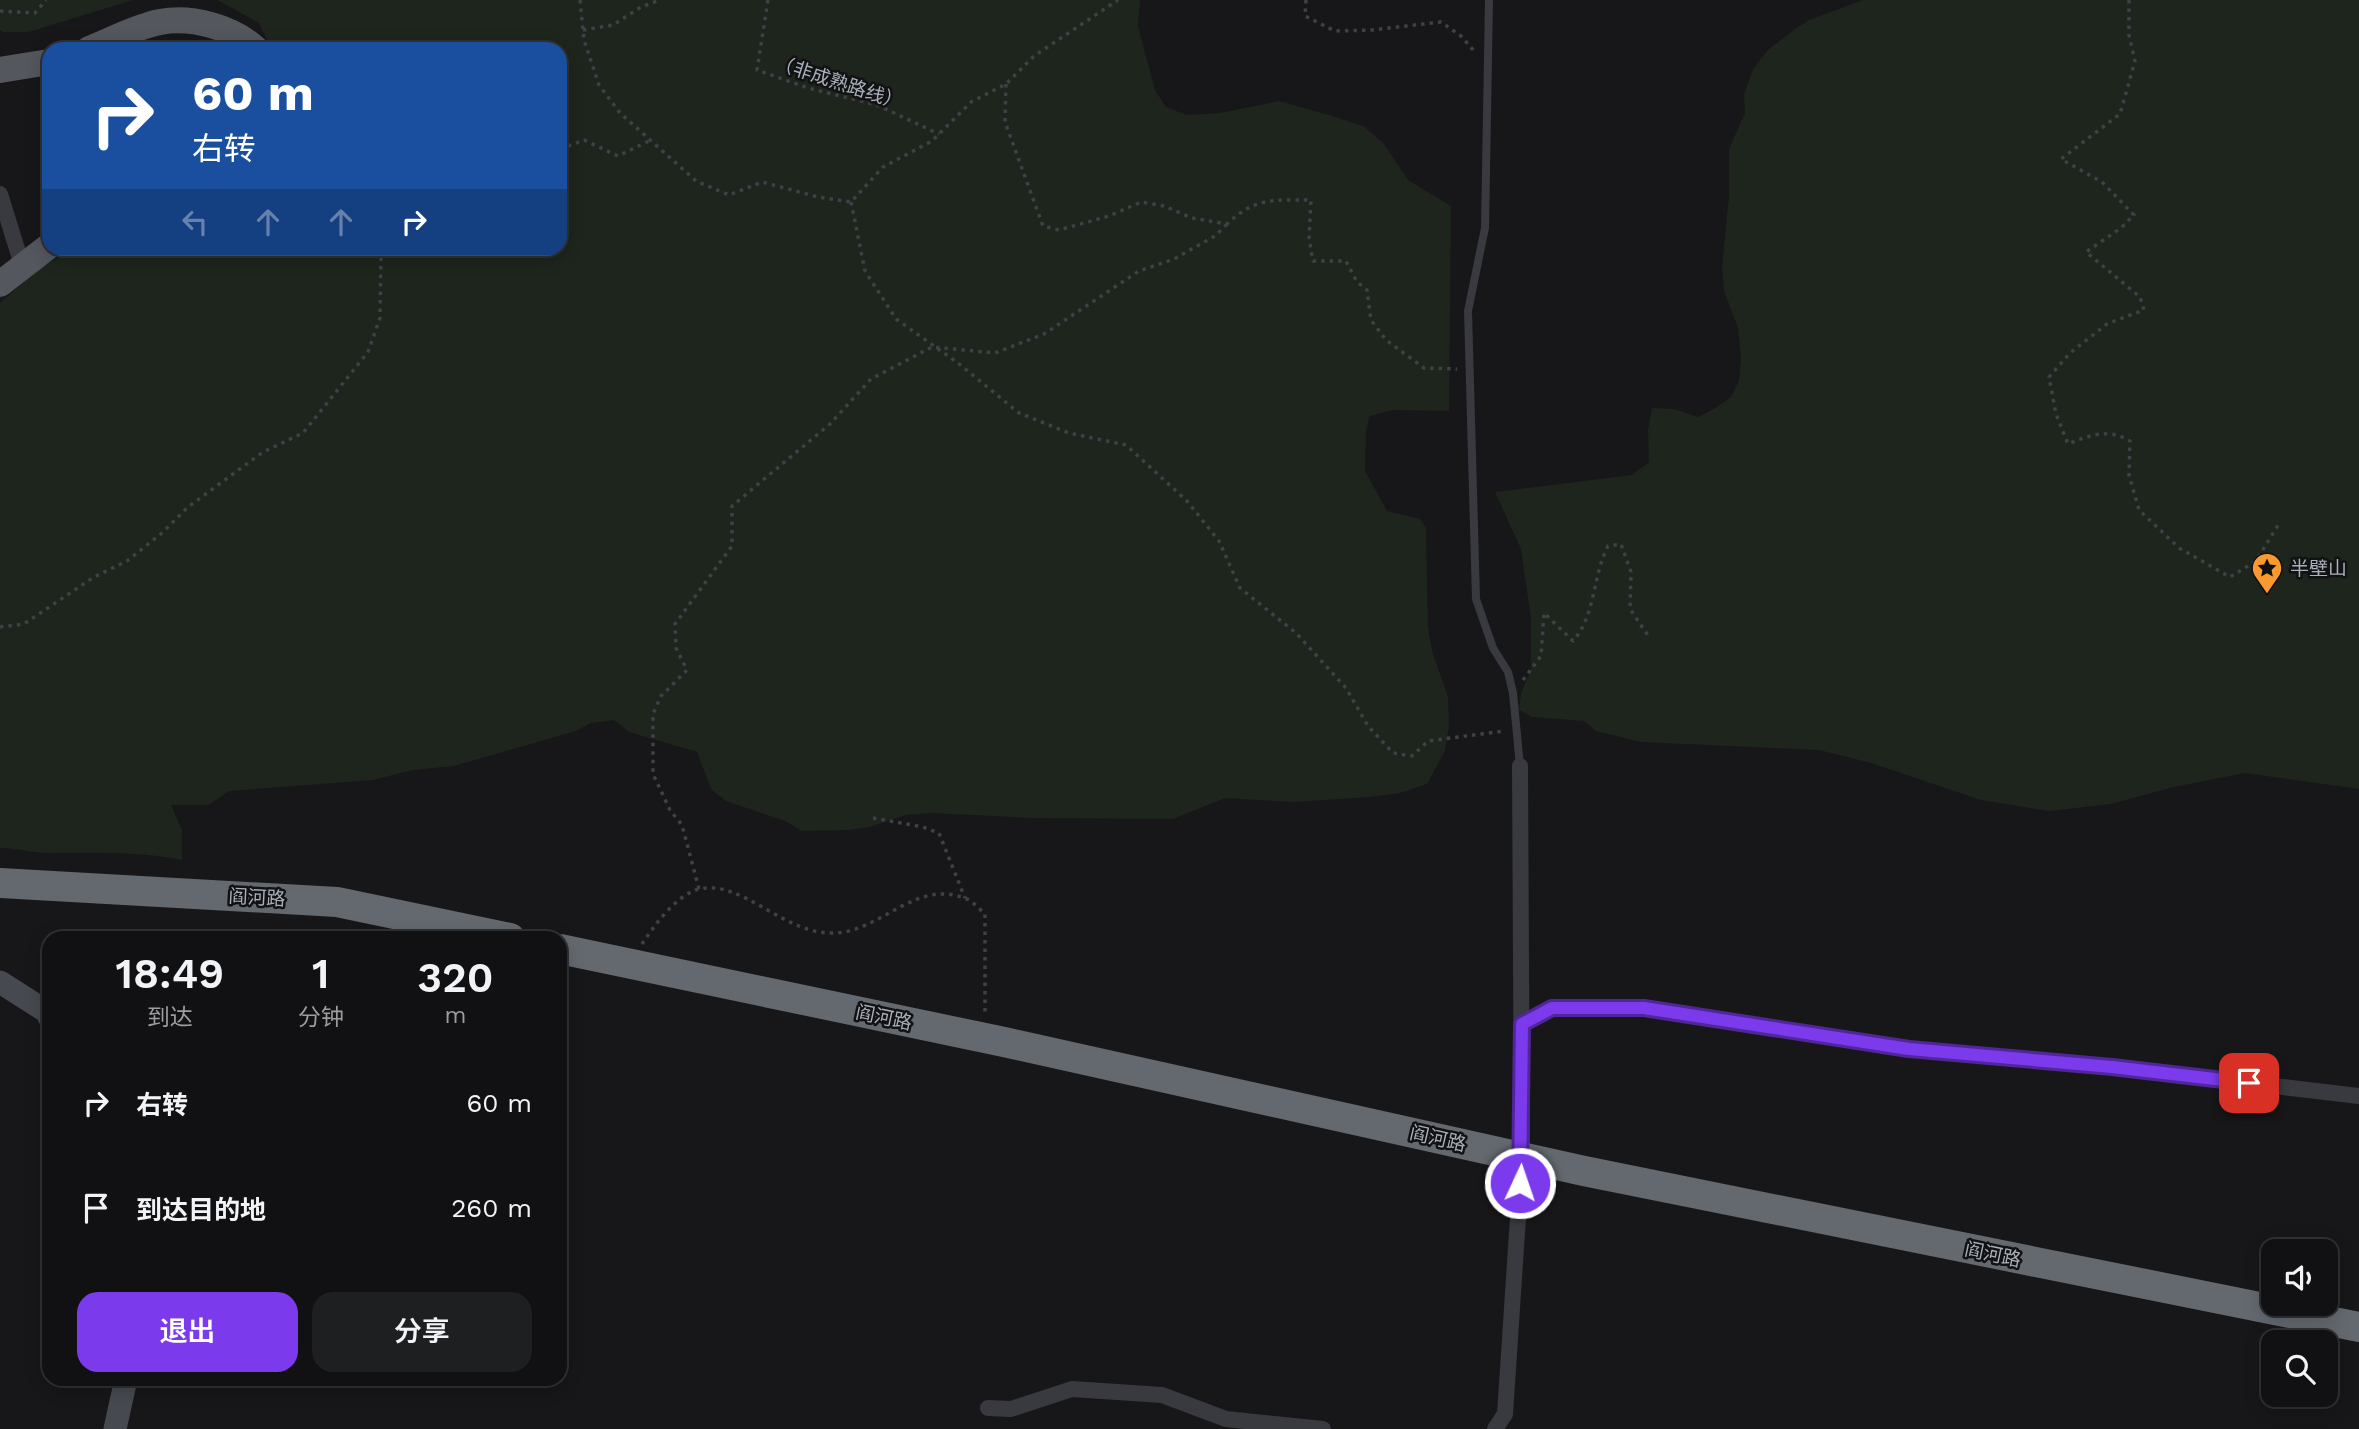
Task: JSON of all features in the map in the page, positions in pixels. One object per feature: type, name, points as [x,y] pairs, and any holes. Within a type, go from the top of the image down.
[{"type":"highway","name":"阎河路","points":[[0,883],[337,902],[476,931]]},
{"type":"highway","name":"阎河路","points":[[567,950],[1522,1157],[2359,1327]]},
{"type":"main road","points":[[106,42],[161,22],[181,21],[223,28],[249,42]]},
{"type":"main road","points":[[0,70],[42,63]]},
{"type":"main road","points":[[0,284],[42,251]]},
{"type":"street","points":[[0,194],[22,265]]},
{"type":"street","points":[[1495,1429],[1505,1414],[1522,1157],[1520,766]]},
{"type":"street","points":[[0,982],[42,1009]]},
{"type":"street","points":[[1522,1024],[1552,1008],[1644,1008],[1909,1049],[2112,1067],[2359,1096]]},
{"type":"street","points":[[115,1429],[124,1386]]},
{"type":"street","points":[[988,1408],[1011,1409],[1072,1389],[1162,1395],[1226,1419],[1323,1429]]},
{"type":"lane","points":[[1489,0],[1485,228],[1468,311],[1476,598],[1493,648],[1508,672],[1513,693],[1520,766]]},
{"type":"path","points":[[0,11],[35,13],[46,0]]},
{"type":"path","points":[[580,0],[583,30],[599,85],[620,113],[696,181],[729,195],[762,182],[851,202]]},
{"type":"path","points":[[583,30],[613,26],[641,7],[660,0]]},
{"type":"path","name":"（非成熟路线）","points":[[768,0],[757,70],[808,88],[877,105],[939,134]]},
{"type":"path","points":[[851,202],[883,167],[932,141],[971,102],[1006,84],[1034,56],[1118,0]]},
{"type":"path","points":[[1306,0],[1305,16],[1335,31],[1372,30],[1441,22],[1461,36],[1488,65]]},
{"type":"path","points":[[2130,0],[2129,35],[2135,61],[2120,114],[2061,159],[2102,182],[2134,215],[2121,228],[2086,252],[2140,297],[2144,310],[2107,324],[2070,354],[2049,377],[2056,414],[2068,444],[2094,434],[2118,434],[2130,440],[2129,474],[2139,510],[2179,548],[2230,577],[2256,561],[2280,522]]},
{"type":"path","points":[[1006,84],[1005,122],[1043,226],[1059,230],[1109,216],[1141,202],[1164,205],[1192,218],[1227,224]]},
{"type":"path","points":[[567,146],[584,140],[618,156],[651,140]]},
{"type":"path","points":[[698,889],[682,825],[670,810],[653,774],[653,714],[661,696],[687,670],[676,648],[675,624],[732,546],[732,506],[830,424],[872,379],[932,347],[995,353],[1044,334],[1139,271],[1174,260],[1215,236],[1244,208],[1273,200],[1311,200],[1309,239],[1313,261],[1346,261],[1357,282],[1367,290],[1371,320],[1386,340],[1424,368],[1470,369]]},
{"type":"path","points":[[851,202],[865,271],[896,319],[958,363],[1019,413],[1069,433],[1126,445],[1186,501],[1219,541],[1240,588],[1296,633],[1346,688],[1368,726],[1394,753],[1412,756],[1428,741],[1517,730]]},
{"type":"path","points":[[0,627],[24,624],[94,577],[127,561],[163,533],[188,507],[263,452],[303,433],[368,352],[380,318],[381,256]]},
{"type":"path","points":[[1513,693],[1541,656],[1544,613],[1573,641],[1583,630],[1595,592],[1598,565],[1608,546],[1621,544],[1631,572],[1630,609],[1649,637]]},
{"type":"path","points":[[873,818],[923,827],[939,833],[965,898],[985,914],[984,1038]]},
{"type":"path","points":[[628,963],[663,913],[698,889],[729,890],[815,934],[850,933],[928,893],[965,898]]},
{"type":"shaded area","points":[[0,0],[133,0],[29,32],[3,32],[0,30]]},
{"type":"shaded area","points":[[217,0],[1140,0],[1138,26],[1155,90],[1166,107],[1187,115],[1220,113],[1279,101],[1363,126],[1384,144],[1408,180],[1451,206],[1449,411],[1393,410],[1370,416],[1366,431],[1365,471],[1387,511],[1420,519],[1426,528],[1428,627],[1432,651],[1448,697],[1449,726],[1445,751],[1427,784],[1400,793],[1370,797],[1293,802],[1225,798],[1173,819],[1033,818],[932,813],[906,815],[869,827],[849,830],[802,831],[785,821],[726,801],[711,789],[697,752],[629,732],[614,720],[591,723],[576,731],[454,766],[413,770],[373,780],[229,791],[209,805],[171,805],[182,830],[182,860],[132,854],[43,853],[0,848],[0,303],[37,270],[61,256],[567,256],[567,42],[268,42],[259,23]]},
{"type":"shaded area","points":[[1863,0],[2359,0],[2359,789],[2245,773],[2174,787],[2111,804],[2049,811],[1981,800],[1871,763],[1819,750],[1641,742],[1596,731],[1584,721],[1532,717],[1519,710],[1521,693],[1531,670],[1531,619],[1521,549],[1495,492],[1632,475],[1649,462],[1648,430],[1652,408],[1674,409],[1698,417],[1731,397],[1739,381],[1741,359],[1738,328],[1724,291],[1722,267],[1729,196],[1729,149],[1745,113],[1744,94],[1753,69],[1768,50],[1809,20]]},
{"type":"place","name":"半壁山","points":[[2267,595]]},
{"type":"route","points":[[1520,1183],[1522,1024],[1552,1008],[1644,1008],[1909,1049],[2112,1067],[2249,1083]]}]
